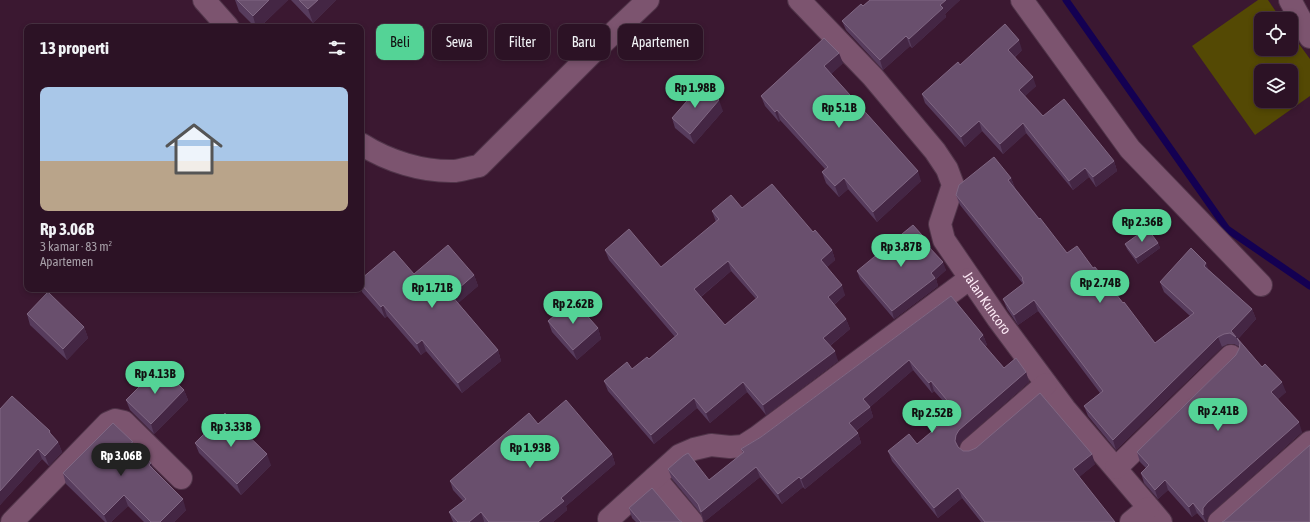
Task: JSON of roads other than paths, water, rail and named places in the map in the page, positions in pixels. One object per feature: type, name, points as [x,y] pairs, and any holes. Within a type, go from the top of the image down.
[{"type":"street","points":[[204,0],[225,24]]},
{"type":"street","points":[[364,146],[376,154],[420,169],[456,171],[479,166],[591,54],[648,0]]},
{"type":"street","name":"Jalan Kuncoro","points":[[799,0],[873,77],[936,151],[947,169],[953,185],[940,224],[944,240],[969,279],[1065,409],[1155,515]]},
{"type":"street","points":[[1022,0],[1130,150],[1261,284]]},
{"type":"street","points":[[1290,0],[1310,37]]},
{"type":"street","points":[[609,519],[680,455],[694,448],[710,445],[730,447],[743,446],[757,437],[969,279]]},
{"type":"street","points":[[1116,468],[1231,356]]},
{"type":"street","points":[[970,449],[1046,384]]},
{"type":"street","points":[[12,522],[108,423],[115,420],[124,422],[180,478]]},
{"type":"street","points":[[1219,522],[1310,442]]},
{"type":"street","points":[[655,478],[692,522]]},
{"type":"street","points":[[1131,522],[1155,515]]},
{"type":"waterway","points":[[1066,0],[1227,229],[1310,286]]}]
